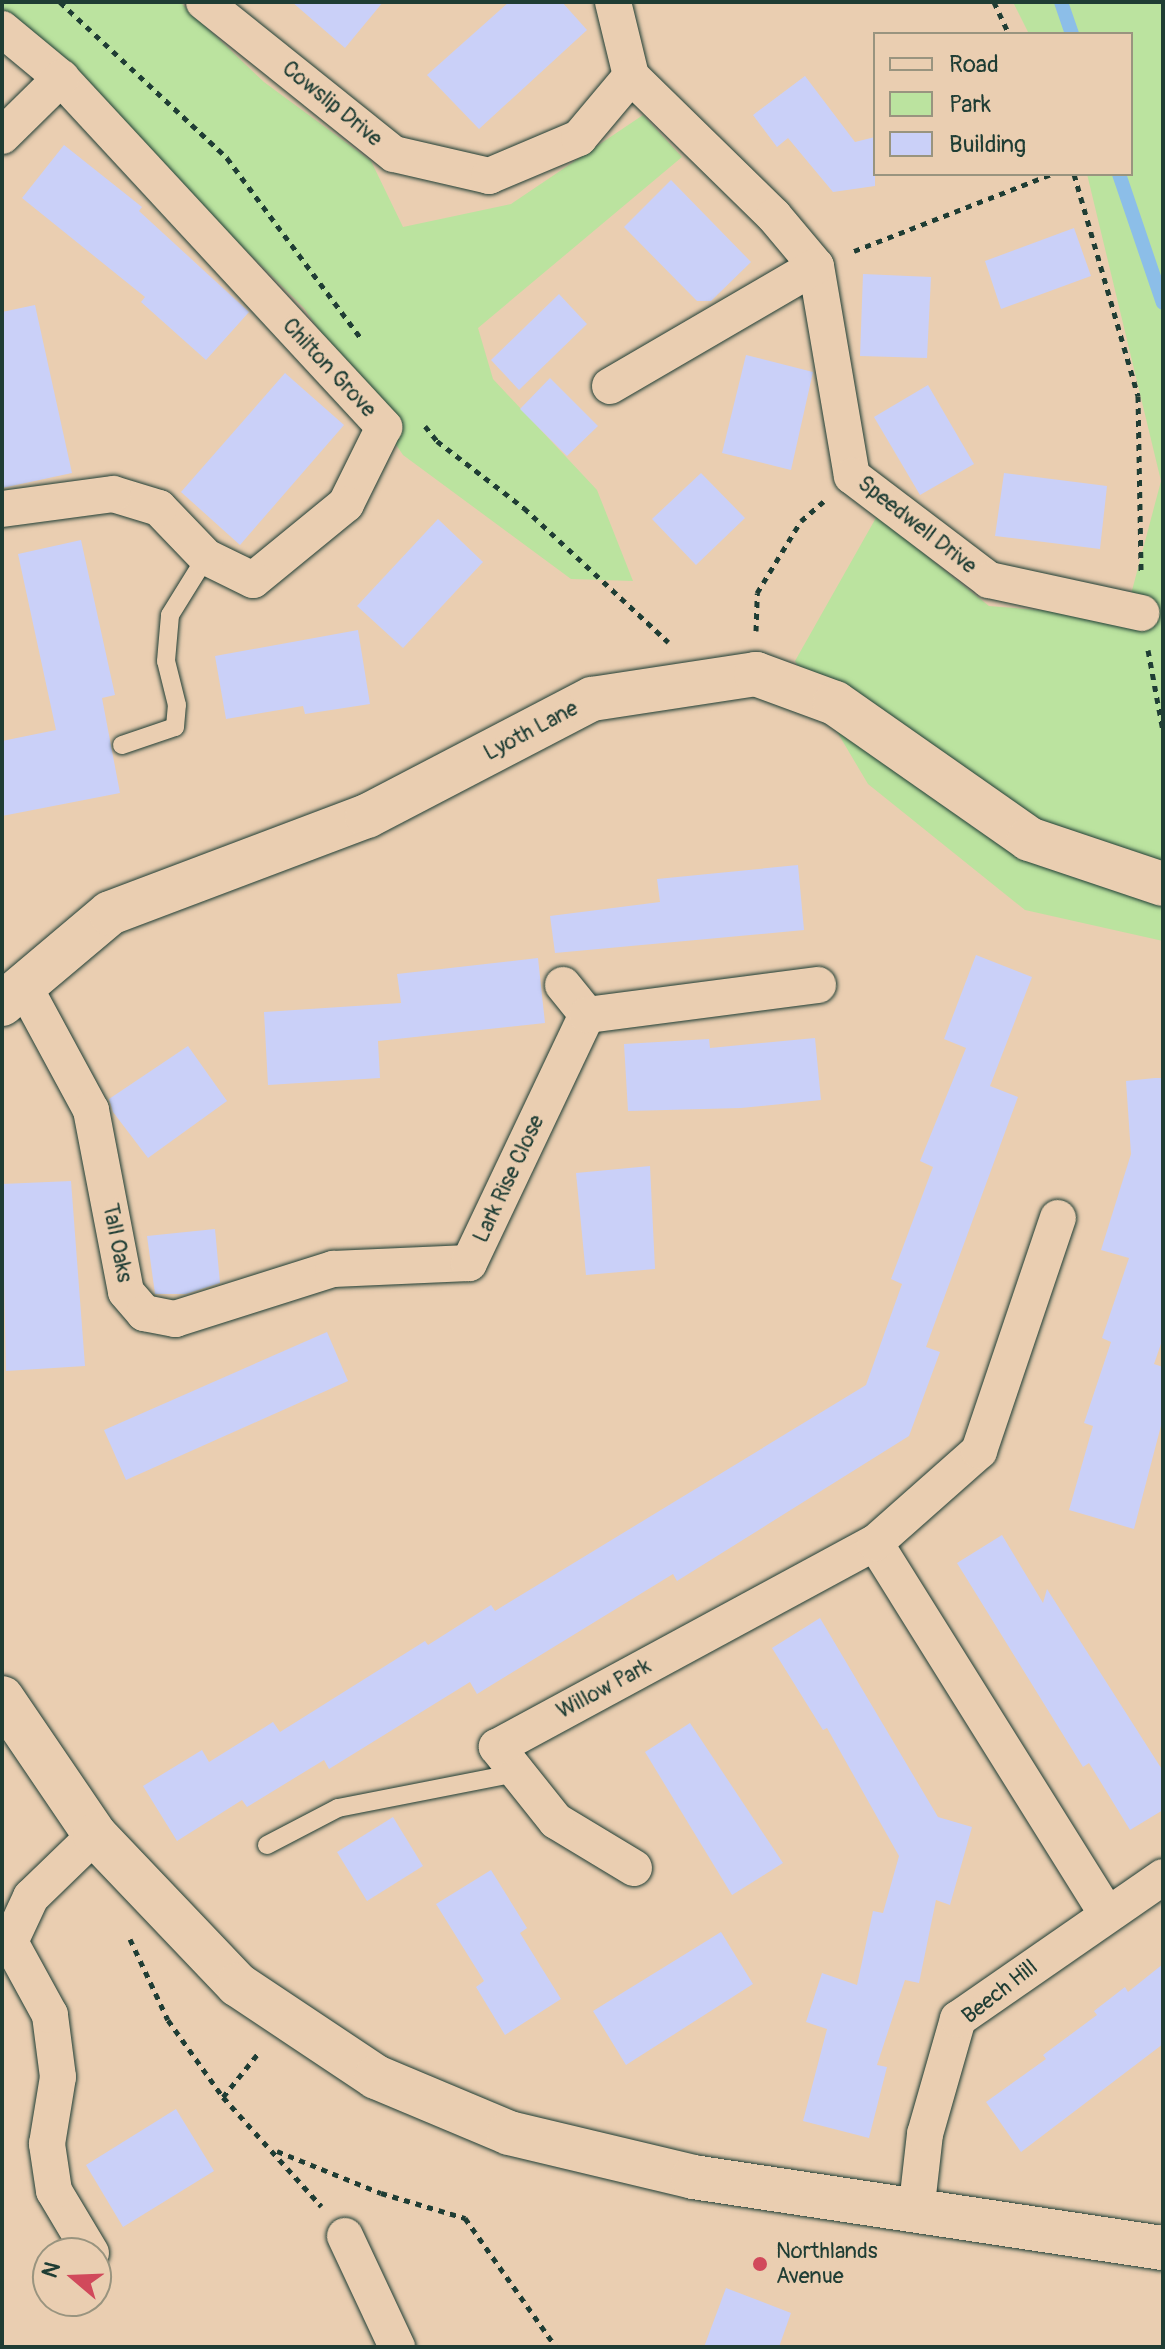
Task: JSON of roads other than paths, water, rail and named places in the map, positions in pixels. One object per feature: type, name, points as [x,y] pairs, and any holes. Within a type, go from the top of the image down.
[{"type":"street","name":"Cowslip Drive","points":[[204,2],[394,154],[489,176],[579,138],[631,76]]},
{"type":"street","points":[[610,386],[816,266],[774,216],[631,76],[613,2]]},
{"type":"street","name":"Chilton Grove","points":[[2,29],[61,78],[384,427],[346,504],[253,580],[206,557],[159,508],[113,494],[2,509]]},
{"type":"street","points":[[2,136],[61,78]]},
{"type":"street","name":"Speedwell Drive","points":[[816,266],[852,476],[989,580],[1141,613]]},
{"type":"street","name":"Lyoth Lane","points":[[13,996],[110,913],[367,816],[592,699],[756,674],[835,703],[1029,839],[1163,884]]},
{"type":"street","points":[[563,985],[587,1015],[818,985]]},
{"type":"street","name":"Tall Oaks","points":[[13,996],[91,1110],[126,1292],[144,1313],[175,1319],[333,1269]]},
{"type":"street","name":"Lark Rise Close","points":[[333,1269],[469,1263],[587,1015]]},
{"type":"street","name":"Willow Park","points":[[634,1868],[556,1821],[497,1747],[875,1543],[979,1451],[1058,1218]]},
{"type":"street","points":[[875,1543],[1106,1913]]},
{"type":"street","points":[[2,1698],[108,1848],[238,1985],[376,2077],[509,2133],[693,2177],[1163,2248]]},
{"type":"street","points":[[82,2237],[54,2191],[47,2144],[58,2077],[50,2015],[10,1942],[31,1897],[108,1848]]},
{"type":"street","name":"Beech Hill","points":[[916,2213],[925,2134],[958,2019],[1106,1913],[1163,1877]]},
{"type":"street","points":[[345,2236],[397,2347]]},
{"type":"lane","points":[[122,745],[175,727],[177,705],[166,661],[170,615],[206,557]]},
{"type":"lane","points":[[267,1845],[338,1808],[517,1773]]},
{"type":"waterway","points":[[1061,2],[1071,32]]},
{"type":"waterway","points":[[1120,176],[1163,303]]},
{"type":"place","name":"Northlands Avenue","points":[[760,2264]]}]
